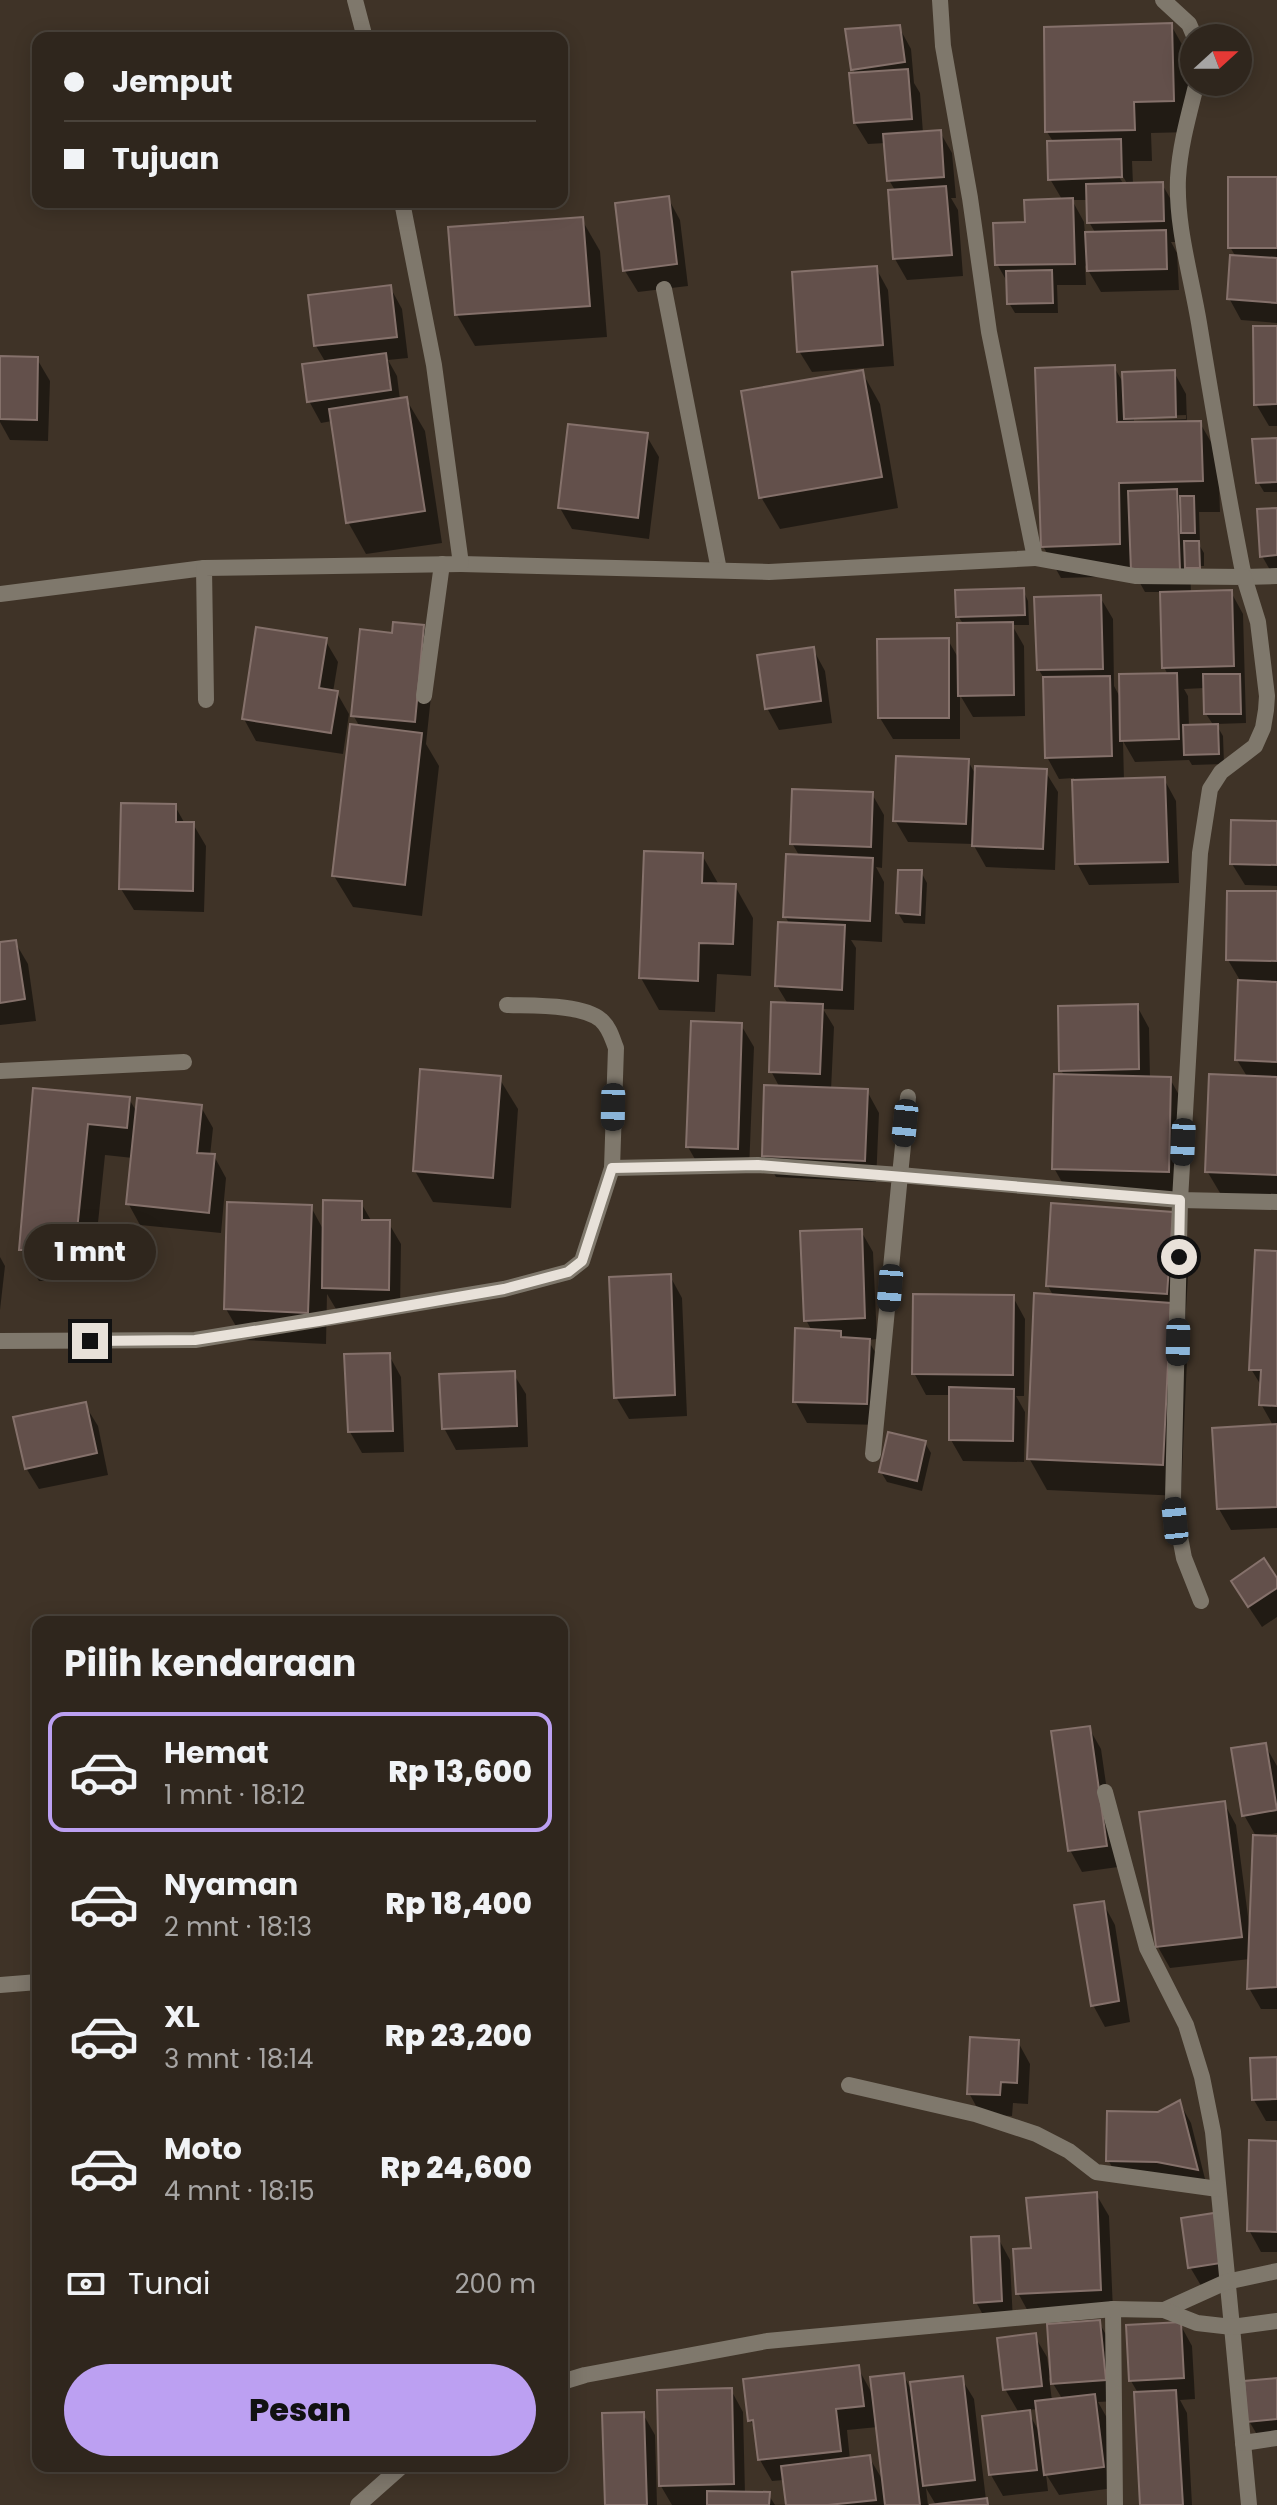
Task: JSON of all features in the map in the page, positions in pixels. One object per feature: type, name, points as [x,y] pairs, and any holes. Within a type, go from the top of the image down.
[{"type":"street","points":[[355,0],[363,32]]},
{"type":"street","points":[[940,0],[943,46],[970,198],[989,332],[1035,558]]},
{"type":"street","points":[[1163,0],[1189,24]]},
{"type":"street","points":[[1193,96],[1181,145],[1179,217],[1218,448],[1244,577],[1258,622],[1267,696],[1255,746],[1221,772],[1210,789],[1199,869],[1180,1200],[1173,1500],[1184,1558],[1201,1601]]},
{"type":"street","points":[[403,208],[434,365],[461,564]]},
{"type":"street","points":[[664,289],[719,570]]},
{"type":"street","points":[[0,594],[204,568],[442,564],[769,572],[1035,558],[1135,576],[1277,576]]},
{"type":"street","points":[[424,696],[442,564]]},
{"type":"street","points":[[204,568],[206,700]]},
{"type":"street","points":[[0,1341],[195,1340],[504,1289],[568,1272],[582,1261],[612,1168],[616,1048],[610,1031],[600,1019],[586,1013],[507,1005]]},
{"type":"street","points":[[0,1071],[184,1062]]},
{"type":"street","points":[[873,1454],[908,1097]]},
{"type":"street","points":[[612,1168],[758,1165],[1180,1200],[1277,1202]]},
{"type":"street","points":[[1105,1792],[1147,1948],[1186,2025],[1202,2077],[1213,2132],[1249,2505]]},
{"type":"street","points":[[0,1985],[32,1982]]},
{"type":"street","points":[[849,2085],[975,2114],[1036,2134],[1069,2151],[1096,2172],[1218,2189]]},
{"type":"street","points":[[1164,2310],[1226,2282],[1277,2271]]},
{"type":"street","points":[[1113,2309],[1115,2505]]},
{"type":"street","points":[[568,2380],[767,2341],[1113,2309],[1164,2310],[1197,2323],[1232,2327],[1277,2321]]},
{"type":"street","points":[[1243,2443],[1277,2438]]},
{"type":"street","points":[[358,2505],[395,2472]]},
{"type":"building","points":[[1172,23],[1174,101],[1134,102],[1135,130],[1045,132],[1044,27]]},
{"type":"building","points":[[900,25],[905,62],[851,70],[845,29]]},
{"type":"building","points":[[908,69],[912,119],[854,123],[849,73]]},
{"type":"building","points":[[941,130],[944,177],[887,181],[883,134]]},
{"type":"building","points":[[1121,139],[1122,177],[1048,180],[1047,141]]},
{"type":"building","points":[[1228,177],[1277,177],[1277,248],[1228,248]]},
{"type":"building","points":[[1163,182],[1164,221],[1087,223],[1086,184]]},
{"type":"building","points":[[946,186],[952,255],[893,259],[888,190]]},
{"type":"building","points":[[669,196],[677,264],[623,271],[615,203]]},
{"type":"building","points":[[1073,198],[1075,264],[995,265],[993,223],[1025,222],[1024,200]]},
{"type":"building","points":[[583,217],[590,306],[455,315],[448,227]]},
{"type":"building","points":[[1166,230],[1167,269],[1087,271],[1085,232]]},
{"type":"building","points":[[1230,255],[1277,258],[1277,303],[1227,299]]},
{"type":"building","points":[[877,266],[883,345],[797,352],[792,272]]},
{"type":"building","points":[[1052,270],[1053,303],[1007,304],[1006,271]]},
{"type":"building","points":[[391,285],[397,337],[314,346],[308,295]]},
{"type":"building","points":[[1253,326],[1277,326],[1277,404],[1254,405]]},
{"type":"building","points":[[386,353],[391,390],[307,402],[302,364]]},
{"type":"building","points":[[0,356],[38,357],[37,420],[0,419]]},
{"type":"building","points":[[1115,365],[1117,422],[1201,421],[1203,481],[1119,483],[1120,544],[1041,547],[1035,368]]},
{"type":"building","points":[[863,370],[882,477],[759,498],[741,391]]},
{"type":"building","points":[[1175,370],[1176,417],[1124,419],[1122,372]]},
{"type":"building","points":[[407,397],[425,511],[346,523],[329,409]]},
{"type":"building","points":[[568,424],[648,433],[638,518],[558,508]]},
{"type":"building","points":[[1277,438],[1277,482],[1256,483],[1252,439]]},
{"type":"building","points":[[1177,489],[1180,570],[1131,571],[1128,491]]},
{"type":"building","points":[[1180,496],[1194,496],[1195,533],[1181,533]]},
{"type":"building","points":[[1277,508],[1277,555],[1260,557],[1257,509]]},
{"type":"building","points":[[1184,541],[1199,541],[1200,568],[1185,568]]},
{"type":"building","points":[[1024,588],[1025,615],[956,617],[955,590]]},
{"type":"building","points":[[1232,590],[1234,666],[1162,668],[1160,592]]},
{"type":"building","points":[[1101,595],[1103,669],[1037,670],[1034,597]]},
{"type":"building","points":[[393,622],[424,625],[415,722],[351,716],[360,629],[392,633]]},
{"type":"building","points":[[1013,622],[1014,695],[958,696],[957,623]]},
{"type":"building","points":[[256,627],[327,638],[319,688],[338,691],[331,733],[242,719]]},
{"type":"building","points":[[949,638],[949,718],[878,718],[877,639]]},
{"type":"building","points":[[814,647],[821,701],[765,709],[757,655]]},
{"type":"building","points":[[1177,673],[1179,739],[1120,741],[1119,674]]},
{"type":"building","points":[[1203,674],[1240,674],[1241,714],[1204,714]]},
{"type":"building","points":[[1110,676],[1112,756],[1045,758],[1043,677]]},
{"type":"building","points":[[350,724],[422,733],[405,885],[332,876]]},
{"type":"building","points":[[1218,724],[1219,754],[1184,755],[1183,725]]},
{"type":"building","points":[[896,756],[969,759],[966,824],[893,821]]},
{"type":"building","points":[[975,766],[1047,769],[1043,849],[972,846]]},
{"type":"building","points":[[1165,777],[1168,862],[1075,864],[1072,780]]},
{"type":"building","points":[[792,789],[873,792],[871,847],[790,844]]},
{"type":"building","points":[[121,803],[176,804],[176,822],[194,822],[193,891],[119,889]]},
{"type":"building","points":[[1231,820],[1277,821],[1277,865],[1230,864]]},
{"type":"building","points":[[644,851],[703,853],[702,883],[736,884],[733,944],[699,943],[698,981],[639,978]]},
{"type":"building","points":[[786,854],[873,858],[870,921],[783,917]]},
{"type":"building","points":[[898,870],[922,870],[920,915],[896,913]]},
{"type":"building","points":[[1227,891],[1277,891],[1277,961],[1226,960]]},
{"type":"building","points":[[778,922],[845,925],[842,990],[775,986]]},
{"type":"building","points":[[16,940],[25,999],[0,1003],[0,942]]},
{"type":"building","points":[[1238,980],[1277,982],[1277,1062],[1235,1060]]},
{"type":"building","points":[[771,1002],[823,1004],[820,1074],[769,1072]]},
{"type":"building","points":[[1138,1004],[1139,1069],[1059,1071],[1058,1006]]},
{"type":"building","points":[[691,1021],[742,1023],[738,1149],[686,1147]]},
{"type":"building","points":[[420,1069],[501,1076],[493,1178],[413,1171]]},
{"type":"building","points":[[1054,1074],[1171,1077],[1169,1172],[1052,1169]]},
{"type":"building","points":[[1209,1074],[1277,1077],[1277,1175],[1205,1172]]},
{"type":"building","points":[[764,1085],[868,1089],[865,1161],[762,1156]]},
{"type":"building","points":[[33,1088],[130,1097],[127,1128],[88,1124],[75,1250],[19,1250]]},
{"type":"building","points":[[137,1098],[202,1105],[197,1153],[215,1154],[209,1213],[126,1204]]},
{"type":"building","points":[[323,1200],[362,1201],[362,1220],[390,1220],[389,1290],[322,1288]]},
{"type":"building","points":[[227,1202],[312,1205],[308,1313],[224,1309]]},
{"type":"building","points":[[1051,1203],[1173,1212],[1167,1294],[1046,1286]]},
{"type":"building","points":[[862,1229],[865,1318],[804,1321],[800,1231]]},
{"type":"building","points":[[1255,1250],[1277,1251],[1277,1406],[1259,1405],[1261,1370],[1249,1370]]},
{"type":"building","points":[[671,1274],[675,1395],[614,1398],[609,1277]]},
{"type":"building","points":[[1034,1293],[1171,1303],[1163,1465],[1027,1459]]},
{"type":"building","points":[[913,1294],[1014,1295],[1013,1375],[912,1374]]},
{"type":"building","points":[[795,1328],[841,1331],[841,1337],[870,1339],[867,1404],[793,1402]]},
{"type":"building","points":[[390,1353],[393,1431],[348,1432],[344,1354]]},
{"type":"building","points":[[515,1371],[517,1426],[442,1429],[439,1374]]},
{"type":"building","points":[[949,1387],[1014,1389],[1013,1441],[949,1440]]},
{"type":"building","points":[[86,1402],[97,1453],[25,1469],[13,1417]]},
{"type":"building","points":[[1277,1424],[1277,1507],[1217,1509],[1212,1428]]},
{"type":"building","points":[[888,1432],[926,1441],[917,1481],[879,1472]]},
{"type":"building","points":[[1264,1558],[1277,1578],[1277,1588],[1248,1607],[1231,1581]]},
{"type":"building","points":[[1090,1726],[1107,1846],[1068,1851],[1051,1731]]},
{"type":"building","points":[[1266,1743],[1277,1810],[1242,1816],[1231,1748]]},
{"type":"building","points":[[1225,1801],[1242,1937],[1156,1947],[1139,1812]]},
{"type":"building","points":[[1253,1835],[1277,1836],[1277,1987],[1247,1989]]},
{"type":"building","points":[[1104,1901],[1119,2001],[1091,2006],[1074,1905]]},
{"type":"building","points":[[970,2037],[1019,2040],[1017,2083],[1001,2082],[1000,2095],[967,2094]]},
{"type":"building","points":[[1277,2057],[1277,2099],[1252,2100],[1250,2058]]},
{"type":"building","points":[[1180,2100],[1198,2170],[1157,2162],[1106,2161],[1107,2111],[1158,2112]]},
{"type":"building","points":[[1249,2140],[1277,2141],[1277,2232],[1247,2231]]},
{"type":"building","points":[[1097,2192],[1101,2290],[1016,2294],[1013,2249],[1031,2248],[1026,2198]]},
{"type":"building","points":[[1214,2213],[1221,2263],[1188,2268],[1181,2218]]},
{"type":"building","points":[[999,2236],[1002,2301],[974,2303],[971,2237]]},
{"type":"building","points":[[1100,2320],[1106,2380],[1051,2384],[1047,2324]]},
{"type":"building","points":[[1181,2322],[1184,2378],[1129,2381],[1126,2325]]},
{"type":"building","points":[[1036,2333],[1042,2386],[1003,2390],[997,2338]]},
{"type":"building","points":[[859,2365],[864,2406],[836,2409],[841,2451],[758,2460],[753,2420],[748,2421],[743,2379]]},
{"type":"building","points":[[904,2373],[920,2505],[885,2505],[870,2377]]},
{"type":"building","points":[[963,2376],[975,2480],[923,2486],[910,2382]]},
{"type":"building","points":[[1277,2378],[1277,2419],[1247,2422],[1244,2381]]},
{"type":"building","points":[[732,2388],[734,2484],[659,2486],[657,2390]]},
{"type":"building","points":[[1176,2390],[1183,2505],[1140,2505],[1134,2392]]},
{"type":"building","points":[[1095,2394],[1104,2467],[1044,2475],[1035,2401]]},
{"type":"building","points":[[1030,2410],[1037,2470],[989,2475],[982,2416]]},
{"type":"building","points":[[644,2412],[647,2505],[605,2505],[602,2413]]},
{"type":"building","points":[[870,2455],[876,2500],[786,2505],[781,2466]]},
{"type":"building","points":[[707,2491],[770,2492],[769,2505],[707,2505]]},
{"type":"building","points":[[987,2498],[988,2505],[929,2505]]},
{"type":"route","points":[[90,1341],[195,1340],[504,1289],[568,1272],[582,1261],[612,1168],[758,1165],[1180,1200],[1179,1257]]}]
